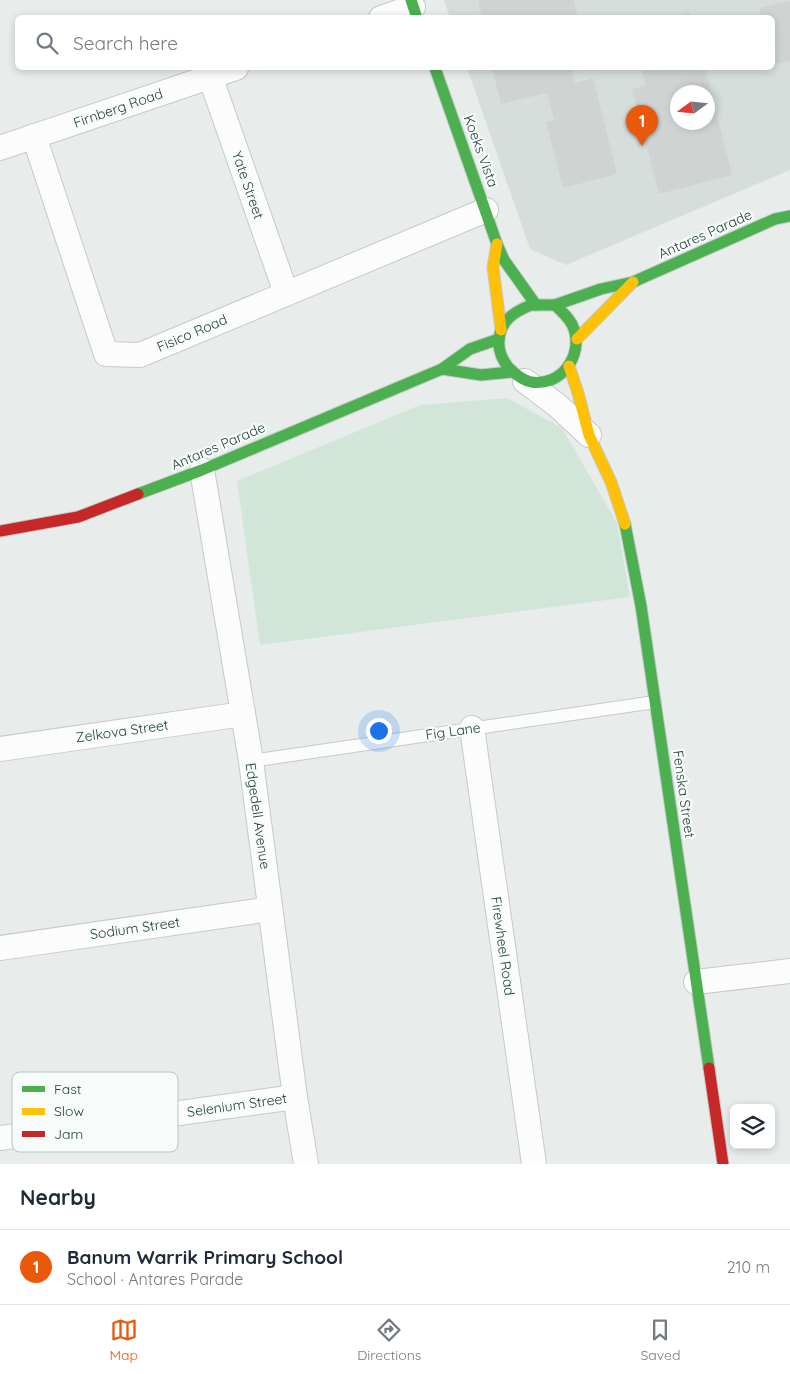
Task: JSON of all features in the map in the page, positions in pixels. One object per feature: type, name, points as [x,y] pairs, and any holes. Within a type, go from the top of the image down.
[{"type":"street","points":[[391,15],[414,8]]},
{"type":"street","name":"Firnberg Road","points":[[0,148],[230,70]]},
{"type":"street","name":"Koeks Vista","points":[[436,70],[497,244],[504,260],[536,305]]},
{"type":"street","name":"Yate Street","points":[[210,76],[286,294]]},
{"type":"street","name":"Fisico Road","points":[[34,136],[106,354],[140,355],[486,210]]},
{"type":"street","name":"Antares Parade","points":[[555,305],[601,289],[633,282],[775,219],[790,216]]},
{"type":"street","name":"Koeks Vista","points":[[497,244],[493,268],[500,335],[498,346],[502,360],[518,377]]},
{"type":"street","name":"Antares Parade","points":[[577,339],[633,282]]},
{"type":"street","points":[[442,369],[481,375],[518,377],[535,383],[550,381],[563,374],[572,362],[576,351],[577,339],[574,328],[568,318],[555,305],[530,305],[515,311],[504,322],[500,335]]},
{"type":"street","name":"Antares Parade","points":[[0,531],[78,517],[202,470],[442,369],[470,349],[500,335]]},
{"type":"street","name":"Fenska Street","points":[[569,366],[589,435],[610,482],[625,524],[641,606],[723,1164]]},
{"type":"street","points":[[518,377],[558,406],[589,435]]},
{"type":"street","name":"Edgedell Avenue","points":[[202,470],[243,714],[295,1097],[306,1164]]},
{"type":"street","name":"Zelkova Street","points":[[0,749],[243,714]]},
{"type":"street","name":"Firewheel Road","points":[[472,728],[534,1164]]},
{"type":"street","name":"Sodium Street","points":[[0,948],[270,908]]},
{"type":"street","points":[[696,982],[790,971]]},
{"type":"street","name":"Selenium Street","points":[[178,1113],[295,1097]]},
{"type":"lane","name":"Fig Lane","points":[[250,761],[655,702]]},
{"type":"shaded area","points":[[444,0],[790,0],[790,170],[566,265],[530,249],[468,70],[775,70],[775,15],[449,15]]},
{"type":"green space","points":[[507,398],[562,428],[617,523],[630,597],[260,645],[237,481],[420,405]]},
{"type":"building","points":[[574,0],[577,15],[481,15],[478,1]]},
{"type":"building","points":[[790,1],[790,61],[775,65],[775,15],[760,15],[759,8]]},
{"type":"building","points":[[690,12],[691,15],[679,15]]},
{"type":"building","points":[[492,70],[572,70],[575,83],[593,78],[617,174],[563,188],[546,122],[554,120],[547,93],[501,104]]},
{"type":"building","points":[[642,70],[706,70],[709,85],[670,85],[670,130],[715,130],[715,108],[732,175],[659,194],[632,89],[646,85]]},
{"type":"traffic: fast","points":[[411,0],[416,15]]},
{"type":"traffic: fast","points":[[436,70],[497,244],[504,260],[536,305]]},
{"type":"traffic: fast","points":[[555,305],[601,289],[633,282],[775,219],[790,216]]},
{"type":"traffic: fast","points":[[531,305],[555,305],[571,322],[574,329],[576,339],[572,359],[567,368],[552,380],[542,382],[528,381],[516,375],[504,362],[501,355],[499,339],[502,327],[514,314],[531,305]]},
{"type":"traffic: fast","points":[[138,494],[202,470],[442,369],[470,349],[499,339]]},
{"type":"traffic: fast","points":[[442,369],[481,375],[511,372]]},
{"type":"traffic: fast","points":[[625,524],[641,606],[709,1068]]},
{"type":"traffic: slow","points":[[497,244],[493,267],[501,330]]},
{"type":"traffic: slow","points":[[577,339],[633,282]]},
{"type":"traffic: slow","points":[[569,366],[589,435],[611,482],[625,524]]},
{"type":"traffic: jam","points":[[0,531],[78,517],[138,494]]},
{"type":"traffic: jam","points":[[709,1068],[723,1164]]},
{"type":"place","name":"Banum Warrik Primary School","points":[[642,146]]}]
